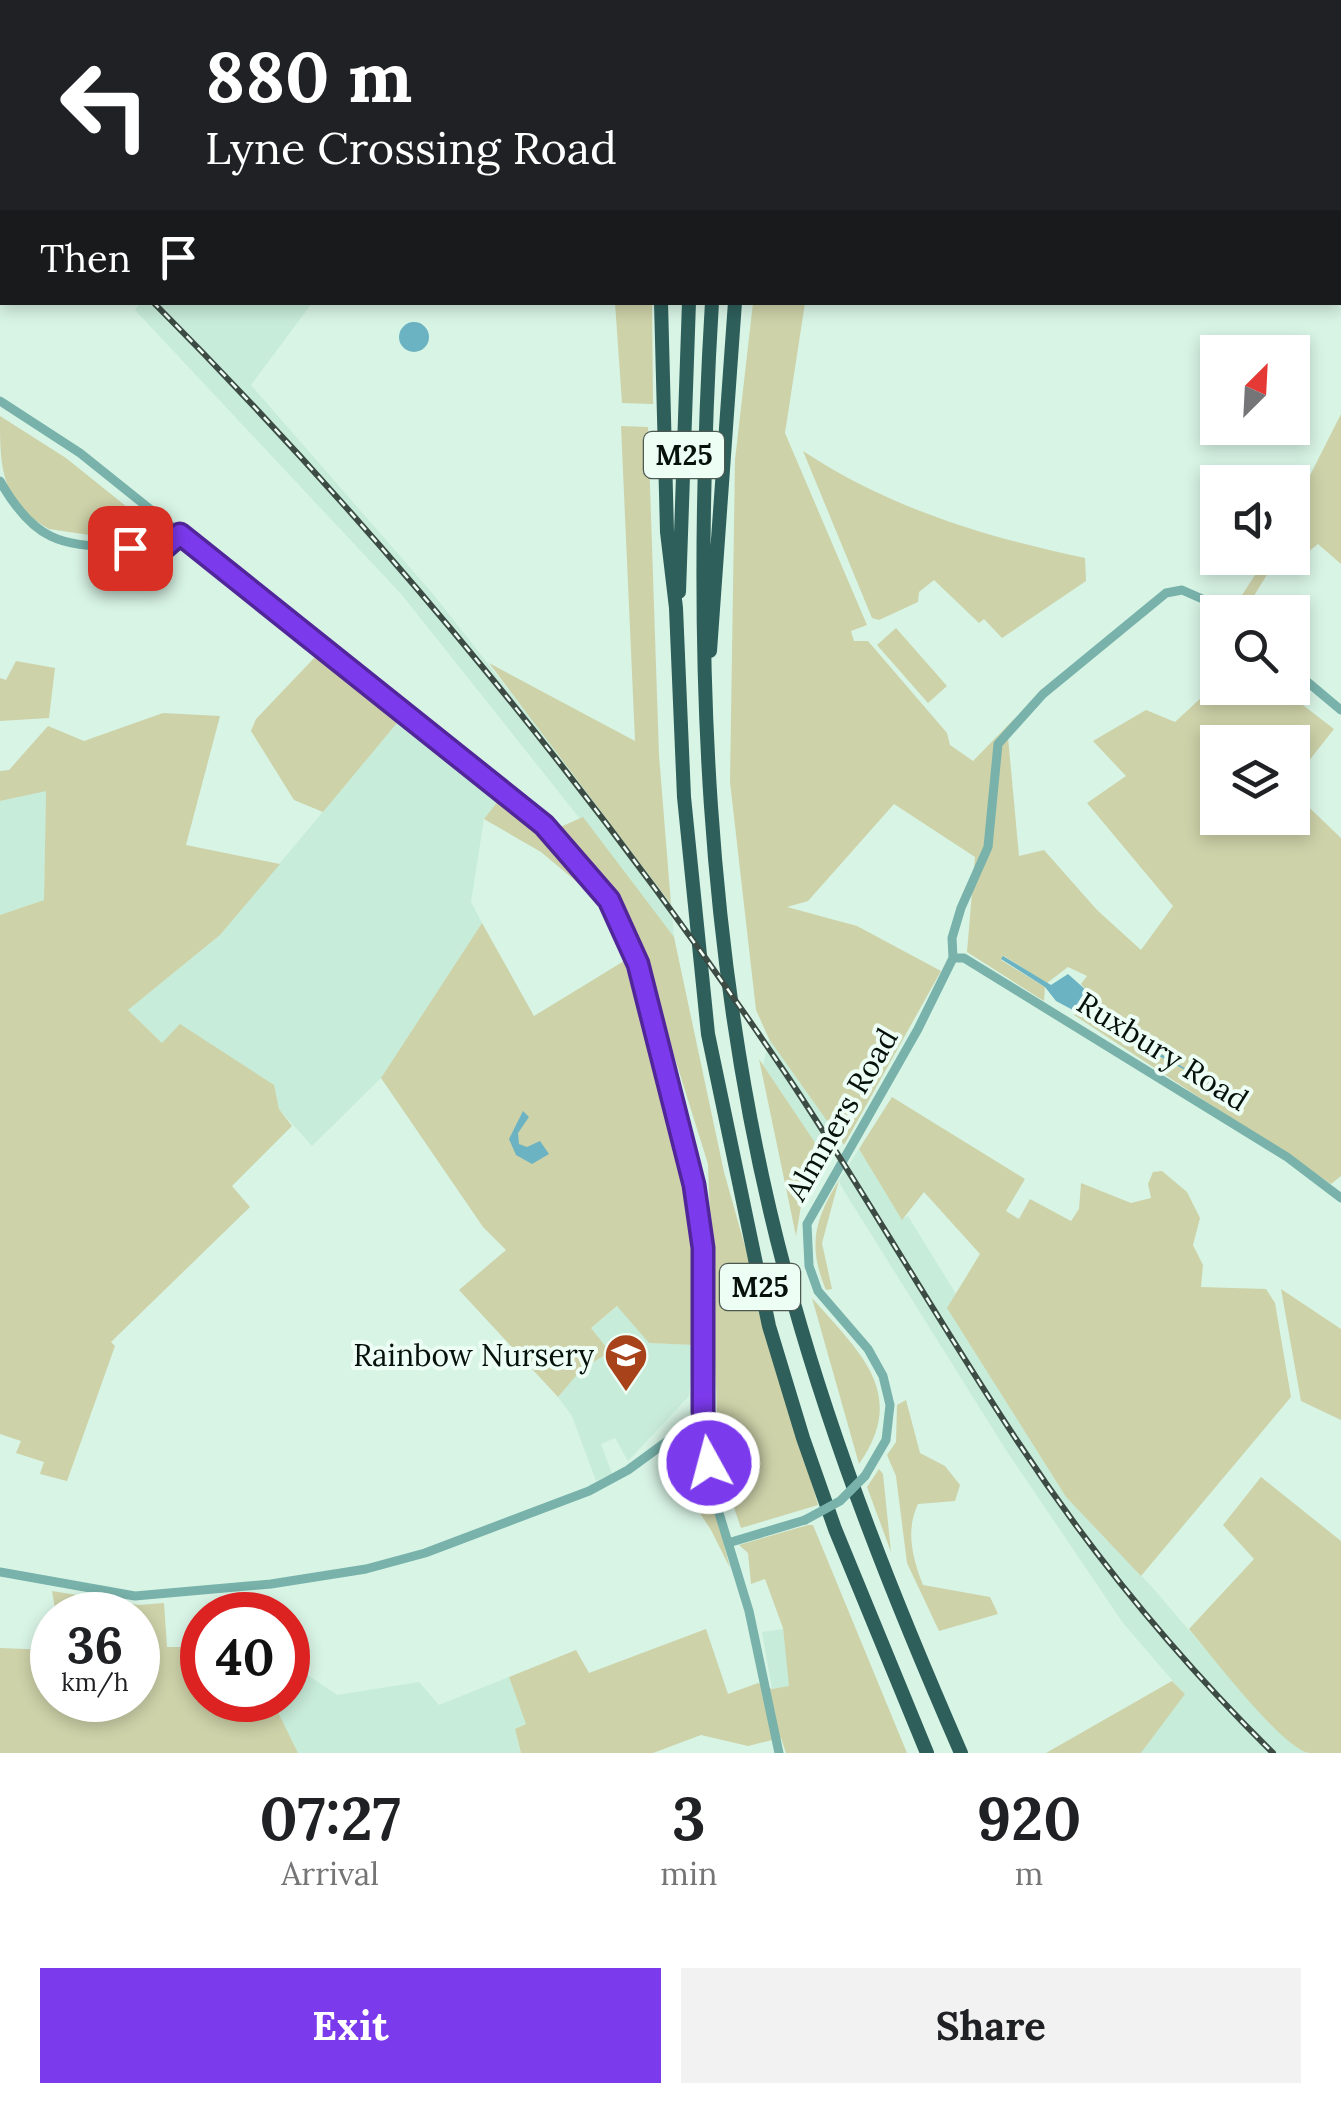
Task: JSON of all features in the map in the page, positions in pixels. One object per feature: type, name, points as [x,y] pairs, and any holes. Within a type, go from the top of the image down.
[{"type":"highway","points":[[661,305],[668,532],[676,608]]},
{"type":"highway","name":"M25","points":[[689,305],[682,570],[676,608],[684,798],[708,1034],[769,1326],[822,1493],[927,1753]]},
{"type":"highway","name":"M25","points":[[712,305],[702,627],[716,861],[739,1041],[792,1297],[868,1535],[961,1753]]},
{"type":"highway","points":[[705,682],[714,625],[735,305]]},
{"type":"street","points":[[0,400],[80,454],[544,825],[609,900],[638,964],[694,1185],[704,1276],[704,1430],[715,1500],[750,1611],[779,1753]]},
{"type":"street","points":[[0,481],[27,522],[55,540],[152,550],[168,547],[180,534]]},
{"type":"street","name":"Almners Road","points":[[728,1543],[805,1520],[840,1500],[865,1476],[886,1440],[890,1406],[883,1376],[868,1349],[818,1290],[809,1266],[807,1224],[953,958],[952,938],[961,908],[988,847],[997,782],[994,755],[1004,734],[1042,694],[1166,594],[1182,590],[1200,598]]},
{"type":"street","points":[[1310,684],[1341,710]]},
{"type":"street","name":"Ruxbury Road","points":[[953,958],[964,958],[1221,1116],[1341,1198]]},
{"type":"street","points":[[0,1572],[107,1595],[135,1596],[271,1584],[366,1569],[425,1553],[589,1491],[628,1470],[673,1436],[704,1430]]},
{"type":"shaded area","points":[[138,305],[311,305],[251,385],[433,594],[589,792],[671,904],[674,937],[402,595],[135,310]]},
{"type":"shaded area","points":[[615,305],[652,305],[653,404],[622,403]]},
{"type":"shaded area","points":[[753,305],[805,305],[785,433],[867,625],[851,631],[854,641],[868,641],[947,733],[950,745],[973,761],[1014,719],[1019,725],[1008,737],[1019,856],[1044,850],[1097,910],[1141,950],[1173,906],[1087,803],[1126,776],[1093,741],[1146,710],[1175,722],[1200,699],[1200,705],[1303,705],[1334,729],[1310,759],[1310,725],[1200,725],[1200,835],[1310,835],[1310,808],[1341,838],[1341,1176],[1331,1184],[1074,1015],[1083,1008],[1087,991],[1081,984],[1087,976],[1068,967],[1047,983],[1004,956],[1001,960],[1045,987],[1044,1001],[967,952],[975,857],[894,804],[808,901],[787,907],[857,926],[941,971],[844,1145],[769,1039],[756,1010],[730,782],[735,460]]},
{"type":"shaded area","points":[[1341,414],[1341,564],[1318,544],[1310,550],[1310,475]]},
{"type":"shaded area","points":[[0,416],[66,458],[157,531],[160,540],[150,544],[49,529],[33,518],[21,507],[6,481]]},
{"type":"shaded area","points":[[621,426],[648,427],[659,755],[671,904],[489,663],[635,741]]},
{"type":"shaded area","points":[[803,451],[869,489],[939,518],[1085,558],[1086,581],[1002,638],[984,619],[979,623],[934,580],[919,592],[918,602],[879,620],[872,618]]},
{"type":"shaded area","points":[[1255,575],[1267,575],[1254,595],[1242,595]]},
{"type":"shaded area","points":[[896,628],[947,686],[928,703],[877,645]]},
{"type":"shaded area","points":[[317,655],[397,723],[323,812],[294,800],[251,731],[256,719]]},
{"type":"shaded area","points":[[16,661],[55,668],[49,718],[0,721],[0,678],[6,680]]},
{"type":"shaded area","points":[[163,713],[220,716],[186,845],[280,864],[220,935],[128,1010],[162,1043],[180,1024],[274,1085],[279,1109],[292,1126],[232,1186],[250,1207],[111,1342],[115,1346],[67,1481],[40,1474],[44,1462],[16,1453],[21,1441],[0,1434],[0,915],[44,900],[46,791],[0,801],[0,771],[9,770],[48,726],[84,741]]},
{"type":"shaded area","points":[[397,723],[498,801],[484,819],[471,902],[482,923],[381,1078],[312,1146],[279,1109],[162,1043],[128,1010],[220,935]]},
{"type":"shaded area","points":[[46,790],[44,900],[0,915],[0,801]]},
{"type":"shaded area","points":[[498,801],[577,870],[584,888],[541,852],[484,819]]},
{"type":"shaded area","points":[[583,817],[674,937],[724,1172],[818,1505],[741,1528],[726,1485],[718,1441],[708,1164],[648,972],[608,888],[558,828]]},
{"type":"shaded area","points":[[482,923],[534,1016],[624,961],[667,1112],[697,1263],[694,1345],[649,1343],[617,1306],[591,1328],[610,1352],[582,1369],[558,1397],[459,1290],[506,1250],[483,1227],[381,1078]]},
{"type":"shaded area","points":[[769,1039],[838,1136],[826,1159],[763,1065]]},
{"type":"shaded area","points":[[759,1059],[826,1159],[801,1206],[796,1236]]},
{"type":"shaded area","points":[[892,1097],[1025,1179],[1006,1211],[1019,1219],[1030,1199],[1071,1221],[1079,1209],[1081,1183],[1131,1203],[1151,1198],[1148,1184],[1153,1172],[1162,1171],[1187,1192],[1200,1218],[1193,1245],[1203,1265],[1201,1287],[1266,1289],[1275,1303],[1291,1397],[1141,1576],[1066,1497],[947,1308],[980,1254],[924,1192],[902,1220],[859,1149]]},
{"type":"shaded area","points":[[859,1149],[902,1219],[908,1216],[956,1294],[948,1309],[1066,1497],[1152,1587],[1253,1705],[1307,1753],[1141,1753],[1184,1694],[1123,1623],[1006,1450],[841,1186],[839,1180]]},
{"type":"shaded area","points":[[839,1180],[822,1243],[832,1289],[826,1290],[817,1259],[816,1233],[824,1207]]},
{"type":"shaded area","points":[[1281,1289],[1341,1329],[1341,1420],[1301,1401]]},
{"type":"shaded area","points":[[812,1298],[861,1356],[878,1395],[879,1416],[873,1439],[859,1464]]},
{"type":"shaded area","name":"Rainbow Nursery","points":[[618,1306],[649,1343],[694,1345],[689,1396],[628,1461],[615,1438],[601,1444],[612,1474],[596,1481],[572,1416],[558,1397],[582,1369],[609,1352],[591,1328]]},
{"type":"shaded area","points":[[906,1400],[920,1453],[945,1466],[960,1485],[955,1501],[918,1504],[914,1514],[912,1545],[923,1585],[990,1597],[998,1614],[939,1631],[907,1563],[896,1476],[887,1455],[896,1442],[897,1405]]},
{"type":"shaded area","points":[[682,1438],[693,1439],[700,1449],[730,1568],[711,1530],[659,1451]]},
{"type":"shaded area","points":[[879,1469],[883,1474],[891,1552],[867,1487]]},
{"type":"shaded area","points":[[1261,1477],[1341,1541],[1341,1753],[1309,1753],[1282,1735],[1189,1629],[1254,1559],[1223,1525]]},
{"type":"shaded area","points":[[813,1525],[907,1753],[786,1753],[781,1738],[748,1746],[701,1735],[653,1753],[521,1753],[515,1729],[526,1724],[509,1677],[576,1650],[589,1673],[706,1629],[728,1694],[758,1683],[772,1689],[789,1686],[783,1628],[765,1579],[751,1584],[748,1553],[739,1545]]},
{"type":"shaded area","points":[[160,1603],[164,1603],[167,1647],[180,1647],[180,1722],[283,1722],[298,1753],[0,1753],[0,1648],[30,1649],[30,1722],[160,1722]]},
{"type":"shaded area","points":[[783,1629],[790,1686],[772,1689],[762,1632]]},
{"type":"shaded area","points":[[310,1677],[337,1695],[419,1682],[439,1705],[509,1677],[526,1724],[515,1729],[521,1753],[298,1753],[283,1722],[310,1722]]},
{"type":"shaded area","points":[[1172,1681],[1185,1694],[1141,1753],[1046,1753]]},
{"type":"water","points":[[414,322],[425,326],[429,337],[425,348],[414,352],[403,348],[399,337],[403,326]]},
{"type":"water","points":[[1003,956],[1051,985],[1068,974],[1087,991],[1084,1009],[1217,1087],[1056,1001],[1045,987],[1001,959]]},
{"type":"water","points":[[523,1111],[529,1117],[518,1133],[519,1144],[527,1147],[540,1141],[549,1154],[532,1164],[516,1155],[509,1139]]},
{"type":"railway","points":[[156,305],[325,484],[490,676],[569,775],[646,876],[790,1080],[1044,1481],[1169,1642],[1273,1753]]},
{"type":"place","name":"Rainbow Nursery","points":[[626,1393]]},
{"type":"route","points":[[130,548],[164,548],[180,534],[544,825],[579,860],[609,900],[638,964],[694,1185],[703,1248],[703,1411],[709,1463]]}]
